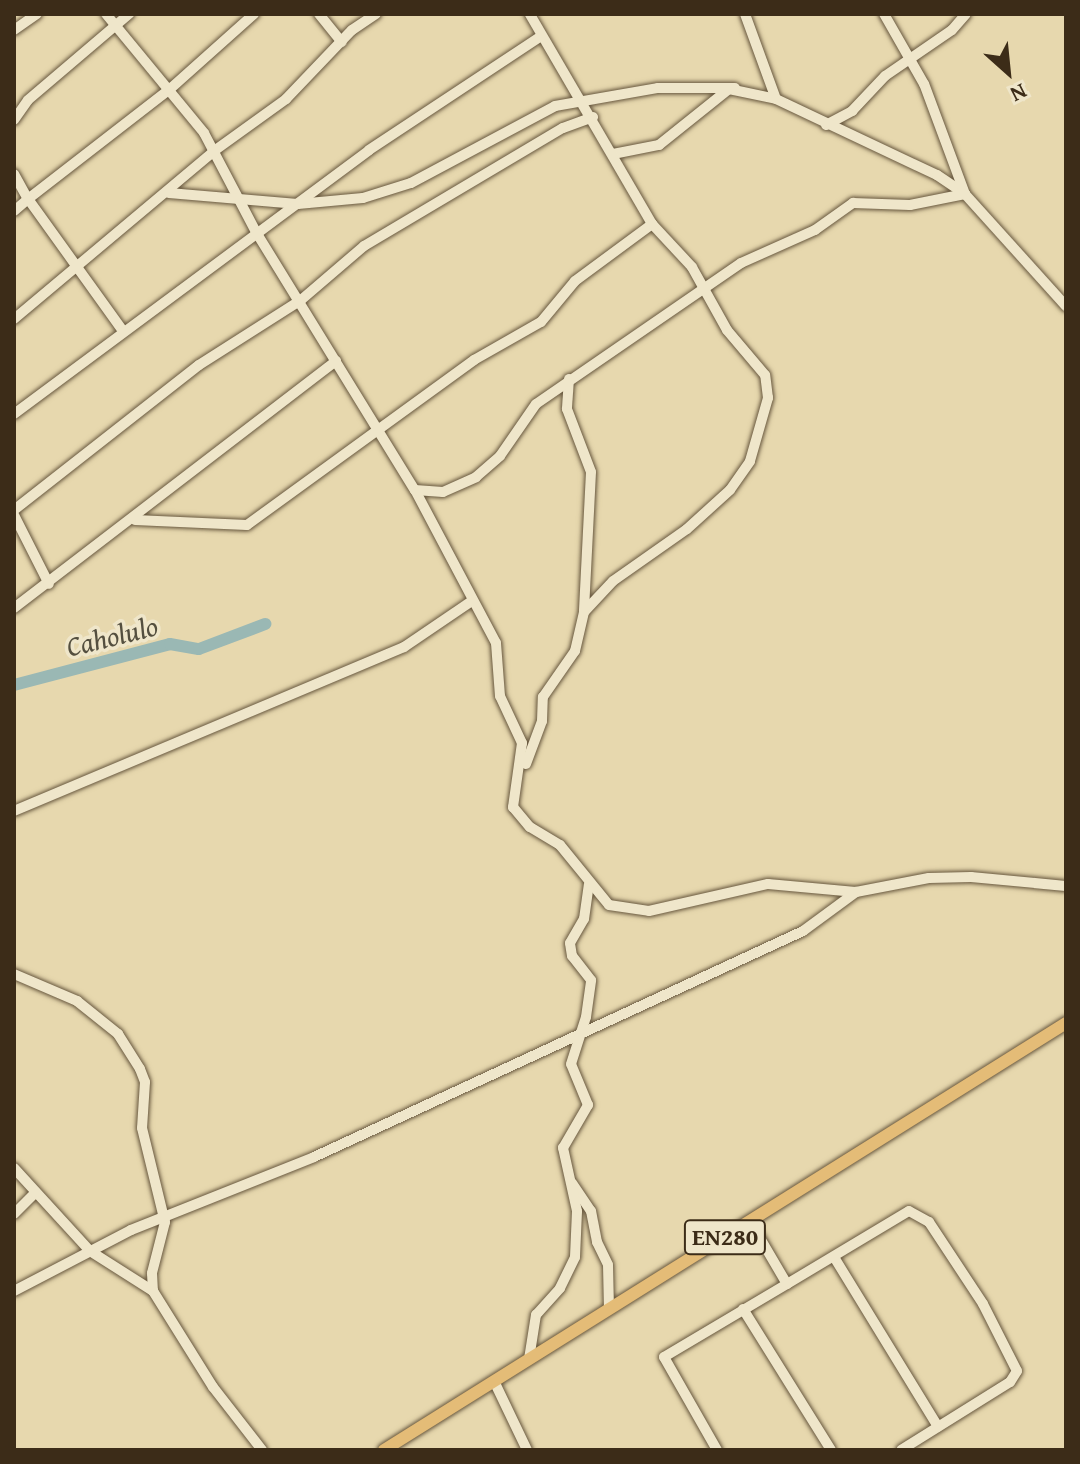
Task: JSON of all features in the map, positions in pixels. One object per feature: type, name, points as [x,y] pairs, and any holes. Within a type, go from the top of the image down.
[{"type":"main road","name":"EN280","points":[[384,1450],[1066,1023]]},
{"type":"street","points":[[14,30],[37,14]]},
{"type":"street","points":[[106,14],[170,89],[214,151],[256,232],[301,300],[377,432],[415,490],[496,643],[500,696],[522,743],[520,772]]},
{"type":"street","points":[[14,120],[28,100],[129,14]]},
{"type":"street","points":[[14,211],[170,89],[254,14]]},
{"type":"street","points":[[319,14],[342,42]]},
{"type":"street","points":[[14,319],[169,193],[214,151],[286,99],[342,42],[376,14]]},
{"type":"street","points":[[530,14],[540,37],[584,100],[652,224],[703,287],[736,343],[768,381],[768,398],[750,461],[707,513],[613,581],[584,612]]},
{"type":"street","points":[[745,14],[776,99]]},
{"type":"street","points":[[884,14],[911,56],[965,194]]},
{"type":"street","points":[[826,125],[852,111],[911,56],[952,30],[966,14]]},
{"type":"street","points":[[14,414],[369,150],[540,37]]},
{"type":"street","points":[[169,193],[298,204],[383,194],[524,119],[584,100],[658,88],[735,88],[776,99],[937,175],[965,194],[999,226],[1042,285],[1066,306]]},
{"type":"street","points":[[613,154],[659,145],[735,88]]},
{"type":"street","points":[[49,584],[14,513],[199,365],[301,300],[381,235],[563,128],[593,117]]},
{"type":"street","points":[[14,174],[28,199],[123,331]]},
{"type":"street","points":[[415,490],[443,492],[476,477],[500,456],[528,412],[569,379],[703,287],[815,230],[853,203],[910,205],[965,194]]},
{"type":"street","points":[[135,520],[247,525],[304,479],[377,432],[474,360],[541,322],[575,281],[652,224]]},
{"type":"street","points":[[14,608],[135,520],[336,361]]},
{"type":"street","points":[[569,379],[567,409],[591,472],[584,612],[575,651],[547,688],[539,730],[511,798],[519,817],[560,845],[609,905],[629,911],[768,884],[856,892],[948,877],[1066,886]]},
{"type":"street","points":[[14,811],[404,647],[472,601]]},
{"type":"street","points":[[529,1359],[536,1315],[574,1263],[577,1211],[566,1175],[565,1138],[588,1105],[571,1071],[591,980],[572,956],[570,943],[584,919],[589,884]]},
{"type":"street","points":[[14,1291],[164,1215],[314,1157],[803,931],[856,892]]},
{"type":"street","points":[[14,974],[77,1001],[118,1034],[133,1055],[145,1082],[142,1128],[164,1215],[153,1291]]},
{"type":"street","points":[[14,1168],[90,1251],[153,1291],[213,1387],[262,1450]]},
{"type":"street","points":[[566,1175],[595,1222],[597,1242],[608,1265],[609,1308]]},
{"type":"street","points":[[14,1214],[35,1193]]},
{"type":"street","points":[[717,1450],[663,1360],[671,1350],[913,1210],[929,1222],[983,1304],[1017,1371],[1010,1382],[901,1450]]},
{"type":"street","points":[[750,1221],[787,1284]]},
{"type":"street","points":[[834,1257],[938,1427]]},
{"type":"street","points":[[743,1309],[831,1450]]},
{"type":"street","points":[[494,1381],[527,1450]]},
{"type":"waterway","name":"Caholulo","points":[[14,685],[170,644],[199,649],[265,624]]}]
